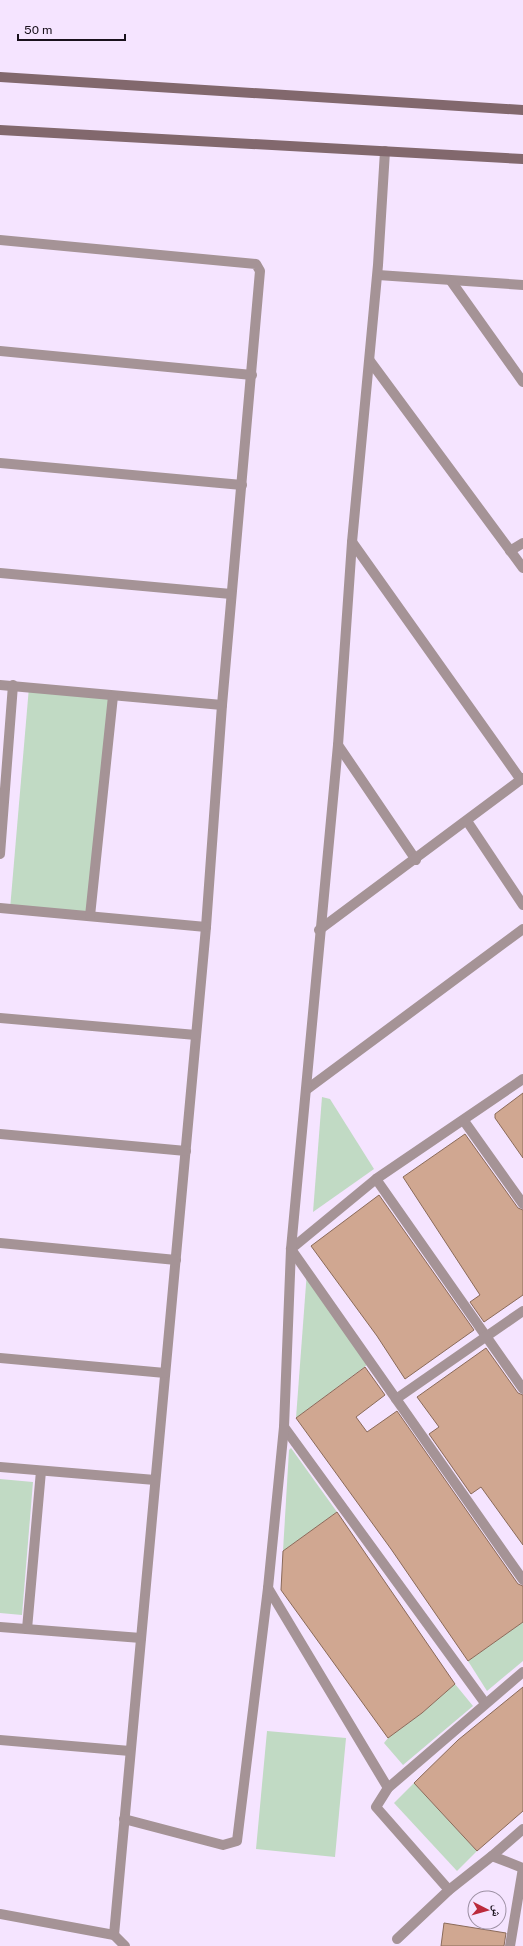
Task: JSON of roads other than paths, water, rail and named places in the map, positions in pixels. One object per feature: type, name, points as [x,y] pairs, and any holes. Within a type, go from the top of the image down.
[{"type":"main road","points":[[0,77],[523,110]]},
{"type":"main road","points":[[0,130],[523,159]]},
{"type":"street","points":[[124,1819],[223,1845],[237,1841],[268,1588],[284,1427],[291,1249],[319,930],[338,745],[352,542],[378,275],[385,151]]},
{"type":"street","points":[[0,240],[256,264],[260,271],[252,375],[231,594],[206,927],[114,1935]]},
{"type":"street","points":[[378,275],[523,285]]},
{"type":"street","points":[[451,281],[523,382]]},
{"type":"street","points":[[0,351],[252,375]]},
{"type":"street","points":[[370,361],[523,568]]},
{"type":"street","points":[[0,463],[242,485]]},
{"type":"street","points":[[319,930],[416,860],[522,779],[352,542]]},
{"type":"street","points":[[510,551],[523,543]]},
{"type":"street","points":[[0,573],[231,594]]},
{"type":"street","points":[[0,685],[222,705]]},
{"type":"street","points":[[0,854],[13,685]]},
{"type":"street","points":[[90,916],[113,696]]},
{"type":"street","points":[[338,745],[416,860]]},
{"type":"street","points":[[467,822],[523,905]]},
{"type":"street","points":[[0,908],[206,927]]},
{"type":"street","points":[[306,1090],[523,929]]},
{"type":"street","points":[[0,1018],[196,1036]]},
{"type":"street","points":[[291,1249],[376,1179],[523,1079]]},
{"type":"street","points":[[464,1120],[523,1204]]},
{"type":"street","points":[[0,1134],[186,1151]]},
{"type":"street","points":[[376,1179],[523,1389]]},
{"type":"street","points":[[0,1244],[176,1260]]},
{"type":"street","points":[[291,1249],[523,1580]]},
{"type":"street","points":[[396,1399],[523,1311]]},
{"type":"street","points":[[0,1358],[165,1373]]},
{"type":"street","points":[[284,1427],[485,1704]]},
{"type":"street","points":[[0,1467],[155,1480]]},
{"type":"street","points":[[27,1629],[41,1471]]},
{"type":"street","points":[[268,1588],[388,1788]]},
{"type":"street","points":[[0,1627],[141,1638]]},
{"type":"street","points":[[449,1890],[376,1807],[388,1788],[523,1672]]},
{"type":"street","points":[[0,1740],[130,1751]]},
{"type":"street","points":[[396,1939],[449,1890],[523,1829]]},
{"type":"street","points":[[492,1856],[523,1868],[510,1946]]},
{"type":"street","points":[[0,1914],[114,1935],[125,1946]]}]
